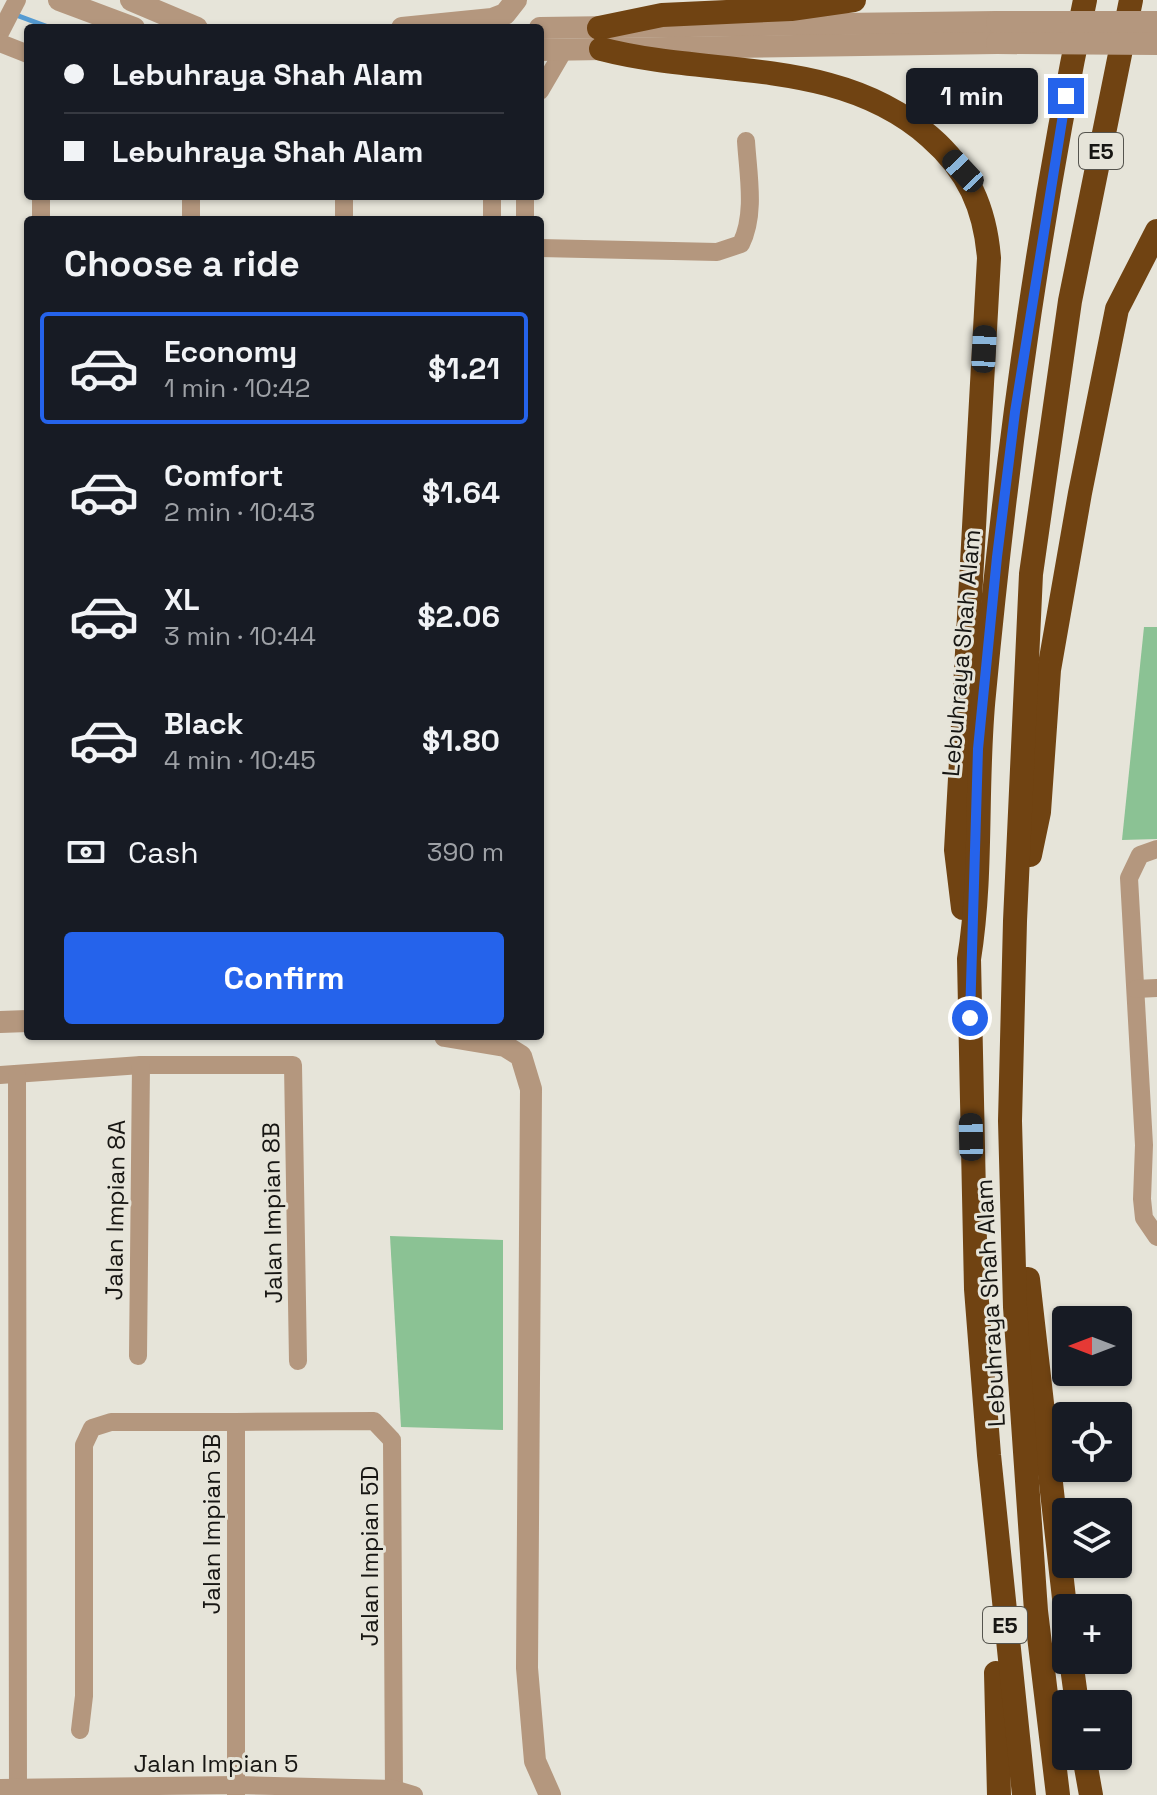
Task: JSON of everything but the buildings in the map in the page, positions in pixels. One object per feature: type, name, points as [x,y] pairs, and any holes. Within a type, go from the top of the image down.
[{"type":"highway","points":[[592,35],[662,15],[791,9],[854,0]]},
{"type":"highway","name":"Lebuhraya Shah Alam","points":[[1024,1795],[989,1455],[976,1289],[969,959],[975,922],[978,749],[997,557],[1032,304],[1085,0]]},
{"type":"highway","name":"Lebuhraya Shah Alam","points":[[1058,1795],[1036,1611],[1017,1338],[1010,1121],[1015,921],[1031,574],[1070,301],[1131,0]]},
{"type":"highway","points":[[592,35],[644,60],[782,74],[839,86],[895,109],[940,146],[963,171],[978,201],[986,223],[989,258],[956,850],[969,959]]},
{"type":"highway","points":[[1015,921],[1039,812],[1049,670],[1117,309],[1157,231]]},
{"type":"highway","points":[[1010,1121],[1064,1594]]},
{"type":"highway","points":[[989,1455],[999,1795]]},
{"type":"highway","points":[[1087,1770],[1091,1795]]},
{"type":"street","points":[[59,0],[123,24]]},
{"type":"street","points":[[131,0],[188,24]]},
{"type":"street","points":[[442,24],[492,19],[505,14],[516,0]]},
{"type":"street","points":[[524,0],[537,17],[592,35]]},
{"type":"street","points":[[544,29],[592,35],[997,32],[1157,22]]},
{"type":"street","points":[[997,32],[1157,44]]},
{"type":"street","points":[[544,50],[564,50],[592,35]]},
{"type":"street","points":[[0,43],[24,52]]},
{"type":"street","points":[[544,84],[564,50]]},
{"type":"street","points":[[544,248],[717,252],[741,244],[746,233],[749,209],[746,141]]},
{"type":"street","points":[[1157,849],[1140,855],[1129,878],[1150,1144],[1144,1218],[1157,1237]]},
{"type":"street","points":[[1136,989],[1157,988]]},
{"type":"street","points":[[0,1022],[24,1021]]},
{"type":"street","points":[[469,1040],[505,1046],[521,1056],[531,1089],[527,1668],[535,1761],[550,1795]]},
{"type":"street","points":[[12,1790],[9,1075],[141,1065]]},
{"type":"street","name":"Jalan Impian 8B","points":[[141,1065],[293,1065],[298,1361]]},
{"type":"street","name":"Jalan Impian 8A","points":[[138,1356],[141,1065]]},
{"type":"street","name":"Jalan Impian 5D","points":[[236,1422],[374,1421],[392,1440],[394,1792]]},
{"type":"street","name":"Jalan Impian 5B","points":[[80,1730],[84,1696],[84,1445],[92,1428],[111,1422],[236,1422],[236,1790]]},
{"type":"street","name":"Jalan Impian 5","points":[[12,1790],[236,1790],[394,1792],[414,1795]]},
{"type":"green space","points":[[1144,627],[1157,627],[1157,839],[1122,840]]},
{"type":"green space","points":[[390,1236],[503,1240],[503,1430],[401,1427]]},
{"type":"waterway","points":[[16,15],[40,24]]},
{"type":"route","points":[[970,1018],[969,959],[975,922],[978,749],[997,557],[1015,412],[1066,96]]}]
